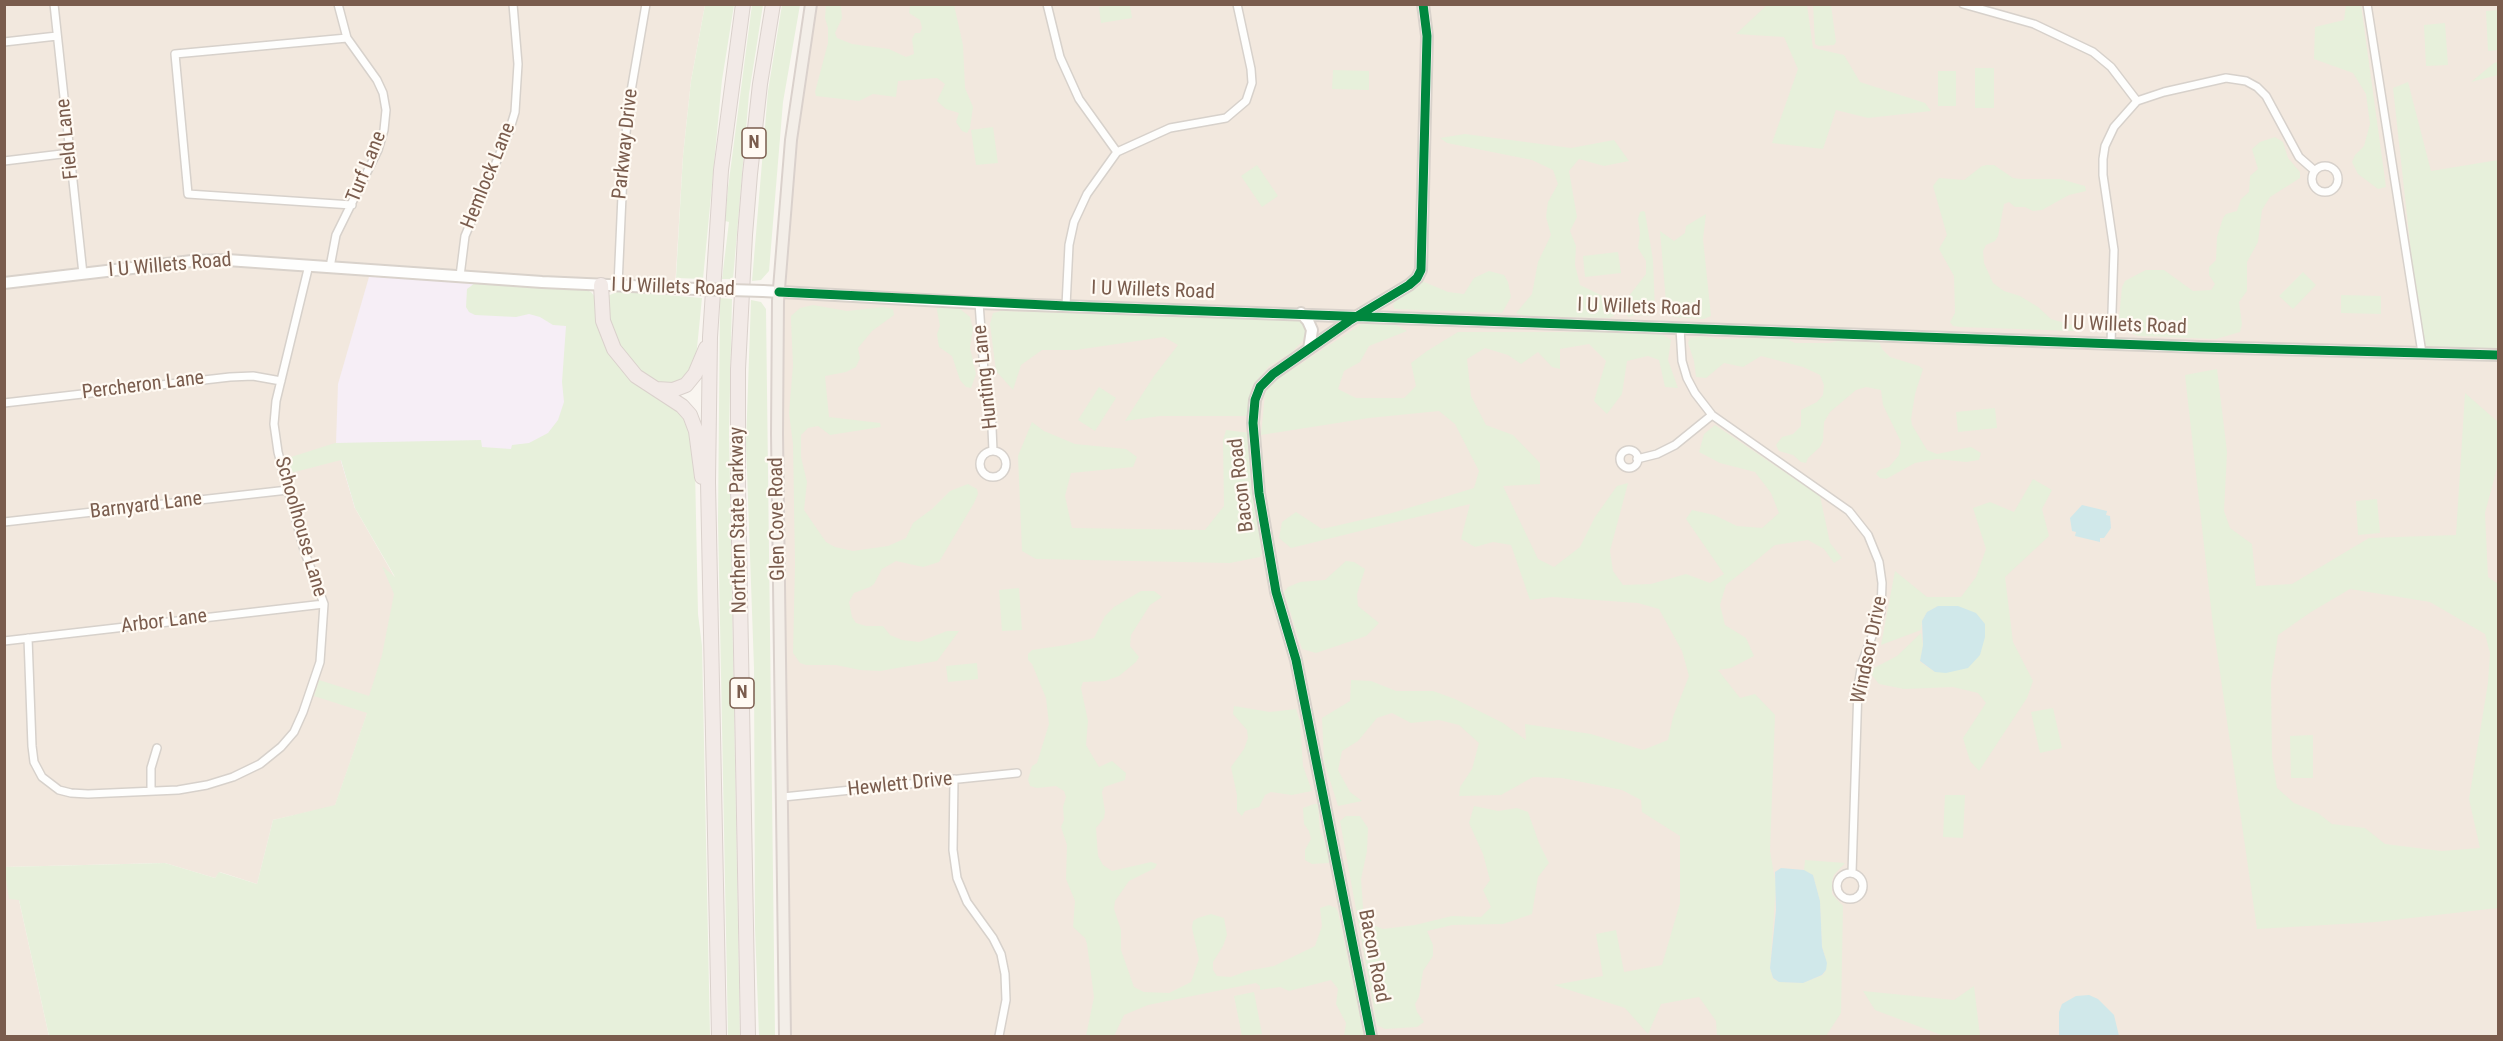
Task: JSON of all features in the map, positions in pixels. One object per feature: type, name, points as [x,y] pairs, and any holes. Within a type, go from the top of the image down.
[{"type":"highway","name":"Northern State Parkway","points":[[719,1036],[709,511],[710,337],[722,160],[743,4]]},
{"type":"highway","name":"Northern State Parkway","points":[[748,1036],[738,467],[739,350],[750,174],[773,4]]},
{"type":"highway","points":[[602,285],[603,321],[614,349],[630,370],[682,406],[693,420],[709,511]]},
{"type":"highway","points":[[655,389],[678,389],[690,382],[698,370],[710,337]]},
{"type":"main road","name":"Glen Cove Road","points":[[785,1036],[777,408],[779,292],[791,140],[811,4]]},
{"type":"street","name":"Field Lane","points":[[54,4],[83,274]]},
{"type":"street","name":"Turf Lane","points":[[330,267],[336,235],[378,150],[384,130],[386,110],[383,93],[377,80],[347,38],[338,4]]},
{"type":"street","name":"Hemlock Lane","points":[[460,276],[465,236],[509,132],[515,112],[518,64],[513,4]]},
{"type":"street","name":"Parkway Drive","points":[[618,285],[624,151],[646,4]]},
{"type":"street","points":[[1047,4],[1060,57],[1079,99],[1117,152]]},
{"type":"street","points":[[1066,306],[1069,245],[1074,222],[1087,194],[1117,152],[1170,128],[1227,118],[1246,101],[1252,83],[1251,69],[1237,4]]},
{"type":"street","name":"Bacon Road","points":[[1371,1036],[1296,660],[1276,592],[1257,471],[1255,400],[1260,387],[1273,374],[1417,278],[1423,261],[1423,133],[1427,36],[1423,4]]},
{"type":"street","points":[[1963,4],[2034,24],[2093,52],[2111,67],[2136,101]]},
{"type":"street","points":[[2367,4],[2422,352]]},
{"type":"street","points":[[4,42],[57,36]]},
{"type":"street","points":[[347,38],[175,54],[188,194],[352,205]]},
{"type":"street","points":[[2111,343],[2114,250],[2103,175],[2103,159],[2107,140],[2114,127],[2136,101],[2226,78],[2246,81],[2266,96],[2299,157],[2315,171]]},
{"type":"street","points":[[4,161],[70,153]]},
{"type":"street","name":"I U Willets Road","points":[[4,283],[204,260],[239,260],[602,285],[979,303],[2499,355]]},
{"type":"street","name":"Schoolhouse Lane","points":[[28,638],[34,762],[42,777],[59,790],[71,794],[178,790],[233,777],[260,764],[281,747],[299,722],[317,671],[322,648],[324,604],[304,550],[275,429],[276,405],[309,265]]},
{"type":"street","name":"Hunting Lane","points":[[979,303],[985,385],[991,405],[993,451]]},
{"type":"street","points":[[1301,313],[1312,330],[1310,349]]},
{"type":"street","name":"Windsor Drive","points":[[1680,328],[1682,361],[1688,378],[1712,415],[1849,511],[1868,534],[1879,562],[1882,583],[1881,612],[1862,663],[1858,687],[1852,873]]},
{"type":"street","name":"Percheron Lane","points":[[4,403],[217,378],[254,376],[281,381]]},
{"type":"street","points":[[1638,459],[1657,454],[1676,445],[1712,415]]},
{"type":"street","name":"Barnyard Lane","points":[[4,522],[288,490]]},
{"type":"street","name":"Arbor Lane","points":[[4,641],[324,604]]},
{"type":"street","points":[[151,791],[151,768],[157,748]]},
{"type":"street","name":"Hewlett Drive","points":[[783,797],[1017,773]]},
{"type":"street","points":[[954,779],[953,850],[957,878],[967,902],[993,938],[1001,954],[1005,974],[1006,1000],[999,1036]]},
{"type":"shaded area","points":[[4,5],[705,5],[691,81],[683,156],[675,288],[572,283],[336,444],[355,508],[407,599],[335,806],[273,820],[257,884],[220,872],[215,878],[165,863],[5,867]]},
{"type":"shaded area","points":[[811,5],[2498,5],[2498,1036],[785,1036],[778,301]]},
{"type":"shaded area","points":[[371,270],[572,283],[569,558],[355,508],[336,444],[338,384]]},
{"type":"shaded area","points":[[5,877],[19,900],[49,1036],[5,1036]]},
{"type":"green space","points":[[1813,4],[1831,5],[1836,42],[1834,45],[1815,44]]},
{"type":"green space","points":[[705,5],[734,5],[722,80],[703,279],[676,278],[683,156],[691,81]]},
{"type":"green space","points":[[752,5],[763,5],[749,94],[733,279],[722,279],[729,222],[725,221],[728,188]]},
{"type":"green space","points":[[782,5],[800,5],[783,102],[769,271],[761,280],[752,281],[768,91]]},
{"type":"green space","points":[[826,5],[840,5],[841,7],[842,18],[835,33],[837,38],[852,44],[889,49],[906,57],[914,54],[912,39],[915,33],[920,33],[922,28],[920,20],[909,13],[910,5],[954,5],[963,45],[965,88],[973,107],[967,133],[962,131],[956,122],[959,113],[946,109],[937,101],[945,84],[937,78],[898,81],[896,97],[873,94],[859,101],[816,96],[815,92],[828,43]]},
{"type":"green space","points":[[1130,5],[1132,18],[1101,23],[1099,7]]},
{"type":"green space","points":[[1767,5],[1807,5],[1813,48],[1844,55],[1860,82],[1925,103],[1931,111],[1868,118],[1836,110],[1823,149],[1772,143],[1798,69],[1784,37],[1736,34]]},
{"type":"green space","points":[[2346,5],[2361,5],[2386,187],[2378,189],[2358,174],[2352,162],[2364,146],[2370,124],[2366,94],[2353,73],[2314,59],[2315,27],[2344,20]]},
{"type":"green space","points":[[2498,10],[2498,50],[2488,51],[2486,11]]},
{"type":"green space","points":[[2445,23],[2448,65],[2426,66],[2424,25]]},
{"type":"green space","points":[[2498,62],[2498,75],[2471,82],[2494,63]]},
{"type":"green space","points":[[1975,68],[1994,68],[1994,108],[1975,108]]},
{"type":"green space","points":[[1333,70],[1369,71],[1369,90],[1332,89]]},
{"type":"green space","points":[[1938,71],[1956,71],[1956,106],[1938,106]]},
{"type":"green space","points":[[2408,82],[2431,171],[2498,160],[2498,355],[2422,353],[2393,88]]},
{"type":"green space","points":[[993,127],[998,163],[976,165],[971,130]]},
{"type":"green space","points":[[1465,134],[1571,148],[1614,140],[1629,161],[1604,166],[1579,159],[1569,171],[1577,217],[1570,231],[1576,246],[1575,265],[1580,285],[1615,302],[1614,316],[1609,318],[1524,316],[1516,313],[1532,294],[1538,262],[1551,235],[1546,217],[1548,202],[1558,184],[1553,170],[1532,160],[1447,143],[1440,138]]},
{"type":"green space","points":[[2275,137],[2283,142],[2288,158],[2300,172],[2300,178],[2270,197],[2262,210],[2258,242],[2247,262],[2247,291],[2239,302],[2242,324],[2240,332],[2216,339],[2138,336],[2126,331],[2119,318],[2122,287],[2125,281],[2146,270],[2164,270],[2193,291],[2211,290],[2215,284],[2209,275],[2209,267],[2216,260],[2217,237],[2223,218],[2226,214],[2237,211],[2241,199],[2249,192],[2250,176],[2258,169],[2252,149],[2260,142]]},
{"type":"green space","points":[[1257,165],[1278,196],[1262,207],[1241,176]]},
{"type":"green space","points":[[1994,165],[2013,178],[2060,179],[2085,186],[2086,191],[2069,195],[2042,210],[2033,211],[2025,207],[2015,207],[2009,202],[2004,204],[1998,236],[1995,241],[1986,245],[1983,251],[1984,263],[1993,283],[2004,291],[2020,296],[2038,307],[2051,319],[2075,326],[2074,331],[1960,327],[1953,326],[1950,322],[1955,313],[1954,276],[1939,249],[1947,235],[1933,186],[1939,178],[1964,180],[1982,166]]},
{"type":"green space","points":[[1643,211],[1653,260],[1655,312],[1652,316],[1629,317],[1626,315],[1629,296],[1646,274],[1646,261],[1638,248],[1640,233],[1638,219],[1640,212]]},
{"type":"green space","points":[[1706,214],[1703,239],[1711,316],[1704,319],[1673,317],[1667,314],[1660,231],[1674,241],[1685,233],[1686,226]]},
{"type":"green space","points":[[1618,252],[1621,273],[1585,277],[1583,256]]},
{"type":"green space","points":[[1489,271],[1504,275],[1508,282],[1511,297],[1502,313],[1394,309],[1393,305],[1397,298],[1422,281],[1448,292],[1464,294],[1474,278]]},
{"type":"green space","points":[[2303,272],[2316,285],[2293,309],[2279,296]]},
{"type":"green space","points":[[475,283],[585,289],[591,292],[596,298],[601,335],[622,368],[680,409],[691,422],[695,469],[698,614],[702,646],[710,1036],[49,1036],[19,900],[9,899],[4,867],[165,863],[215,878],[219,872],[257,884],[273,820],[335,805],[367,713],[314,696],[319,680],[369,696],[382,655],[394,594],[382,566],[395,577],[355,508],[341,460],[291,473],[288,458],[335,443],[481,440],[482,447],[511,449],[512,445],[529,443],[548,433],[558,420],[564,402],[562,382],[566,326],[553,325],[540,317],[529,314],[516,317],[475,315],[466,307],[467,289]]},
{"type":"green space","points":[[620,291],[702,298],[693,370],[681,382],[661,385],[634,368],[613,336],[604,303],[607,296]]},
{"type":"green space","points":[[2341,295],[2381,296],[2381,314],[2341,313]]},
{"type":"green space","points":[[720,298],[732,299],[729,433],[740,1036],[728,1036],[718,520]]},
{"type":"green space","points":[[751,300],[761,302],[766,309],[775,1036],[759,1036],[755,928],[754,668],[746,443]]},
{"type":"green space","points":[[813,305],[847,311],[883,307],[893,309],[894,315],[872,331],[858,348],[860,358],[856,367],[846,372],[825,376],[829,417],[880,423],[881,427],[830,435],[818,426],[808,428],[801,435],[801,457],[807,482],[804,510],[826,542],[835,547],[853,551],[888,546],[906,538],[913,523],[932,509],[950,491],[968,484],[977,489],[978,494],[974,503],[939,562],[923,567],[896,561],[882,569],[874,584],[854,593],[849,602],[852,617],[856,623],[866,626],[883,626],[890,635],[902,640],[919,642],[947,631],[959,631],[937,661],[880,671],[860,670],[836,665],[806,665],[800,663],[793,653],[795,564],[793,444],[789,413],[793,365],[791,316],[800,308]]},
{"type":"green space","points":[[936,305],[960,309],[970,317],[973,329],[970,348],[976,374],[971,388],[966,387],[960,380],[952,356],[939,347],[937,334],[940,326]]},
{"type":"green space","points":[[1001,311],[1296,319],[1304,324],[1306,332],[1302,342],[1289,354],[1269,366],[1252,386],[1247,416],[1160,416],[1125,421],[1154,376],[1178,345],[1164,337],[1076,350],[1042,350],[1021,365],[1013,390],[996,371],[990,324],[993,313]]},
{"type":"green space","points":[[1363,323],[1396,325],[1407,331],[1369,346],[1360,362],[1344,371],[1338,389],[1356,398],[1404,398],[1416,386],[1411,363],[1458,332],[1658,332],[1671,340],[1668,360],[1678,388],[1665,387],[1659,360],[1648,356],[1627,361],[1622,394],[1607,414],[1594,401],[1606,361],[1589,344],[1560,349],[1560,369],[1552,367],[1538,352],[1521,364],[1508,355],[1485,348],[1467,359],[1471,396],[1486,425],[1513,435],[1540,463],[1540,484],[1503,486],[1538,559],[1554,567],[1580,547],[1595,517],[1617,486],[1628,483],[1610,551],[1613,571],[1623,585],[1651,584],[1686,574],[1710,583],[1724,574],[1686,519],[1692,510],[1714,515],[1737,526],[1762,528],[1779,513],[1771,493],[1755,472],[1720,463],[1699,452],[1704,434],[1715,425],[1820,496],[1830,543],[1842,558],[1834,563],[1824,549],[1808,540],[1775,545],[1726,585],[1720,605],[1725,625],[1746,638],[1754,656],[1731,668],[1718,670],[1740,698],[1755,694],[1775,715],[1770,851],[1776,886],[1770,968],[1773,979],[1779,982],[1803,983],[1823,975],[1826,970],[1822,947],[1820,901],[1813,875],[1804,870],[1805,860],[1845,863],[1834,875],[1832,881],[1832,894],[1843,906],[1841,1013],[1826,1036],[1717,1036],[1716,1021],[1699,997],[1661,1004],[1648,1034],[1625,1008],[1554,985],[1603,976],[1596,934],[1616,930],[1624,972],[1662,965],[1680,903],[1680,836],[1642,812],[1641,800],[1622,790],[1562,778],[1533,777],[1501,795],[1459,796],[1460,787],[1472,769],[1479,743],[1459,725],[1439,720],[1411,723],[1392,713],[1377,718],[1358,741],[1342,751],[1338,770],[1350,792],[1362,801],[1338,806],[1324,761],[1322,718],[1350,701],[1351,680],[1371,681],[1396,691],[1433,691],[1455,699],[1503,723],[1526,740],[1525,724],[1591,734],[1643,750],[1668,740],[1673,717],[1689,676],[1682,651],[1659,609],[1638,603],[1552,597],[1530,600],[1511,545],[1493,542],[1475,547],[1461,539],[1470,504],[1291,548],[1279,538],[1282,522],[1296,512],[1322,529],[1392,513],[1474,488],[1479,471],[1455,424],[1439,411],[1369,418],[1261,435],[1265,394],[1272,383]]},
{"type":"green space","points":[[1702,336],[1718,339],[1784,338],[1795,343],[1829,343],[1851,338],[1878,339],[1882,349],[1890,357],[1923,369],[1915,394],[1911,419],[1912,425],[1927,450],[1937,454],[1971,447],[1981,453],[1979,460],[1966,462],[1937,459],[1915,463],[1886,479],[1880,478],[1876,474],[1879,470],[1889,467],[1899,455],[1901,442],[1883,405],[1881,390],[1866,387],[1856,390],[1830,412],[1824,422],[1823,441],[1820,447],[1806,463],[1801,462],[1793,455],[1779,451],[1776,445],[1782,437],[1793,434],[1801,426],[1801,410],[1817,402],[1823,395],[1824,385],[1820,375],[1803,367],[1761,356],[1743,367],[1724,363],[1706,378],[1696,377],[1688,343],[1690,338]]},
{"type":"green space","points":[[2217,369],[2227,452],[2224,511],[2230,528],[2252,544],[2256,586],[2292,584],[2369,538],[2456,535],[2465,393],[2498,422],[2498,464],[2485,513],[2488,577],[2498,584],[2498,908],[2376,922],[2257,929],[2212,617],[2185,375]],"holes":[[[2350,589],[2430,602],[2485,634],[2490,653],[2488,683],[2469,799],[2480,848],[2441,851],[2385,844],[2365,828],[2332,824],[2318,813],[2294,803],[2277,788],[2272,756],[2271,683],[2278,635]]]},
{"type":"green space","points":[[1099,387],[1116,398],[1095,431],[1078,420]]},
{"type":"green space","points":[[1995,408],[1997,428],[1958,432],[1956,412]]},
{"type":"green space","points":[[1032,422],[1044,431],[1075,444],[1126,449],[1137,457],[1133,467],[1071,473],[1065,496],[1072,528],[1205,530],[1224,506],[1223,440],[1226,430],[1250,433],[1258,524],[1264,550],[1260,557],[1230,563],[1036,559],[1022,551],[1018,456]]},
{"type":"green space","points":[[2033,479],[2052,490],[2042,509],[2049,536],[2005,577],[2013,642],[2033,681],[2027,698],[1979,771],[1970,761],[1963,738],[1986,703],[1978,693],[1953,687],[1904,689],[1879,684],[1871,674],[1874,668],[1897,656],[1921,633],[1923,645],[1920,662],[1935,672],[1938,606],[1927,612],[1922,621],[1921,630],[1881,645],[1895,571],[1927,597],[1961,597],[1976,577],[1986,549],[1973,508],[1990,502],[2014,512]]},
{"type":"green space","points":[[2377,499],[2380,533],[2358,535],[2356,501]]},
{"type":"green space","points":[[1346,561],[1354,562],[1365,569],[1357,594],[1358,606],[1379,623],[1366,636],[1316,653],[1302,649],[1284,592],[1288,587],[1300,582],[1325,580]]},
{"type":"green space","points":[[1019,588],[1022,630],[1002,631],[999,590]]},
{"type":"green space","points":[[1141,591],[1154,591],[1162,597],[1150,605],[1131,635],[1130,646],[1139,657],[1136,662],[1119,676],[1105,681],[1083,682],[1081,688],[1088,721],[1086,745],[1099,767],[1112,761],[1126,773],[1125,780],[1104,787],[1102,792],[1105,812],[1104,818],[1096,828],[1098,856],[1103,865],[1112,871],[1151,862],[1157,864],[1155,868],[1129,881],[1115,901],[1114,909],[1121,930],[1121,950],[1134,987],[1144,992],[1169,993],[1191,982],[1199,959],[1192,928],[1193,921],[1198,918],[1211,914],[1224,918],[1227,935],[1213,962],[1213,970],[1217,976],[1231,977],[1247,971],[1274,966],[1315,946],[1322,926],[1320,908],[1329,905],[1336,908],[1338,912],[1364,1036],[1344,1036],[1346,1023],[1336,1004],[1338,989],[1331,980],[1289,991],[1280,987],[1260,990],[1260,986],[1256,983],[1148,1005],[1124,1015],[1114,1036],[1086,1036],[1094,997],[1087,944],[1085,938],[1073,927],[1075,901],[1066,879],[1067,845],[1061,827],[1064,820],[1063,807],[1066,797],[1064,791],[1056,786],[1037,788],[1030,786],[1028,780],[1032,766],[1037,763],[1049,724],[1046,698],[1032,664],[1028,660],[1028,654],[1032,650],[1094,638],[1105,616],[1114,607]]},
{"type":"green space","points":[[977,663],[978,679],[948,682],[946,666]]},
{"type":"green space","points":[[1234,706],[1270,712],[1296,709],[1300,721],[1303,766],[1312,791],[1292,795],[1271,792],[1265,795],[1259,807],[1245,811],[1242,816],[1237,811],[1237,795],[1231,767],[1244,749],[1248,738],[1247,730],[1233,714]]},
{"type":"green space","points":[[2053,708],[2062,748],[2040,753],[2031,712]]},
{"type":"green space","points":[[2313,735],[2313,778],[2291,778],[2290,736]]},
{"type":"green space","points":[[1945,795],[1965,795],[1963,838],[1943,837]]},
{"type":"green space","points":[[1318,804],[1320,831],[1332,860],[1328,863],[1312,864],[1305,860],[1305,850],[1311,839],[1304,824],[1303,808]]},
{"type":"green space","points":[[1474,806],[1498,811],[1517,808],[1528,812],[1549,863],[1538,877],[1532,914],[1503,924],[1452,925],[1427,931],[1433,945],[1433,956],[1423,971],[1419,997],[1415,1004],[1424,1022],[1417,1027],[1385,1029],[1377,1025],[1340,821],[1346,816],[1360,816],[1368,828],[1367,851],[1361,879],[1364,921],[1383,929],[1415,925],[1452,916],[1481,917],[1491,907],[1483,890],[1490,880],[1483,854],[1469,823]]},
{"type":"green space","points":[[1974,986],[1980,1036],[1944,1036],[1875,1010],[1863,991],[1954,1000]]},
{"type":"green space","points":[[1254,992],[1262,1034],[1242,1036],[1234,996]]},
{"type":"water","points":[[2082,505],[2107,511],[2106,515],[2110,516],[2111,528],[2104,538],[2100,538],[2100,542],[2075,536],[2076,532],[2072,531],[2070,518]]},
{"type":"water","points":[[1938,606],[1958,606],[1976,613],[1985,624],[1985,637],[1980,655],[1968,668],[1946,673],[1935,672],[1920,661],[1923,645],[1922,621],[1927,612]]},
{"type":"water","points":[[1781,868],[1804,870],[1813,875],[1820,901],[1822,947],[1827,963],[1826,970],[1822,975],[1803,983],[1779,982],[1773,978],[1770,968],[1776,910],[1775,872]]},
{"type":"water","points":[[2089,995],[2098,999],[2114,1015],[2119,1036],[2059,1036],[2059,1012],[2062,1004],[2076,996]]},
{"type":"cycle path","points":[[1371,1036],[1296,660],[1276,592],[1259,493],[1253,423],[1255,400],[1260,387],[1273,374],[1349,321],[1409,285],[1417,278],[1421,270],[1427,36],[1423,4]]},
{"type":"cycle path","points":[[779,292],[1066,306],[2199,347],[2498,355]]}]
